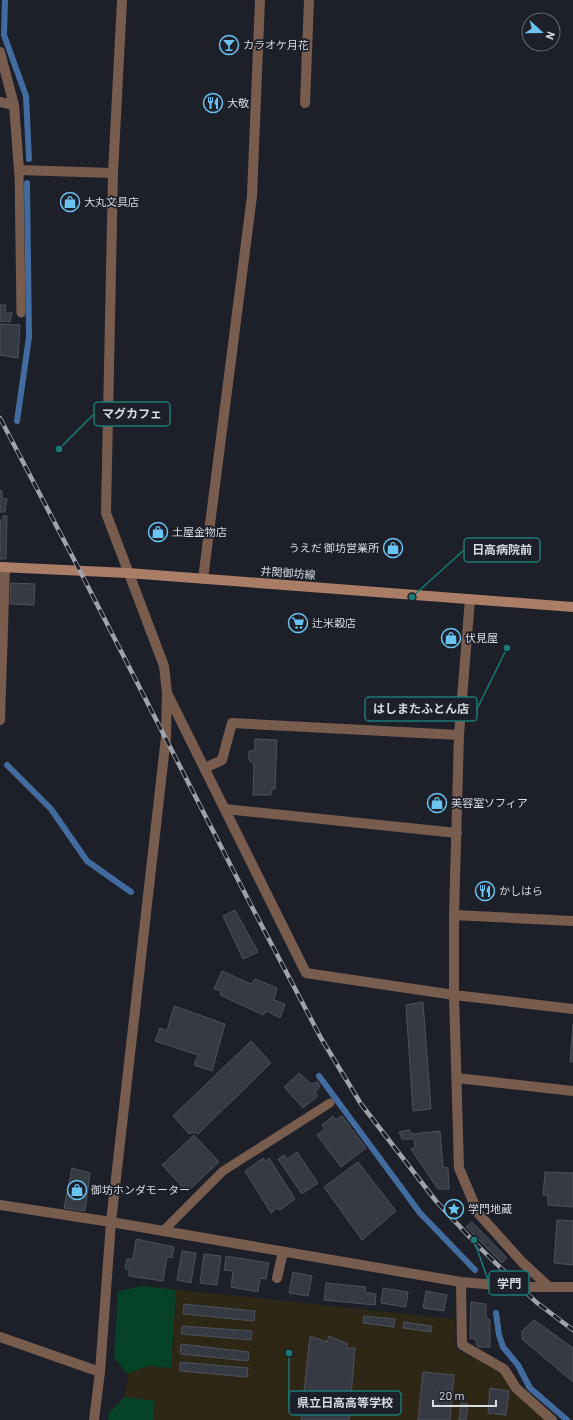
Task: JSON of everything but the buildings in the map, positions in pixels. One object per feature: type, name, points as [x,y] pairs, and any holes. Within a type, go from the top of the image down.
[{"type":"main road","name":"井関御坊線","points":[[3,567],[128,573],[573,607]]},
{"type":"street","points":[[94,1420],[100,1372],[111,1222],[166,737],[167,693],[164,666],[106,513],[113,173],[122,0]]},
{"type":"street","points":[[203,579],[252,196],[260,0]]},
{"type":"street","points":[[305,103],[309,0]]},
{"type":"street","points":[[0,52],[14,105],[19,170],[113,173]]},
{"type":"street","points":[[0,102],[14,105]]},
{"type":"street","points":[[0,720],[3,567]]},
{"type":"street","points":[[470,599],[459,735],[454,915],[454,995],[459,1168],[478,1213],[522,1262],[549,1287]]},
{"type":"street","points":[[167,693],[306,973],[454,995],[573,1009]]},
{"type":"street","points":[[205,768],[222,760],[232,723],[459,735]]},
{"type":"street","points":[[225,809],[456,833]]},
{"type":"street","points":[[454,915],[573,921]]},
{"type":"street","points":[[457,1078],[573,1091]]},
{"type":"street","points":[[0,1205],[111,1222],[461,1282],[520,1287],[573,1287]]},
{"type":"street","points":[[277,1278],[283,1252]]},
{"type":"street","points":[[461,1282],[462,1345],[504,1369],[516,1388],[552,1420]]},
{"type":"street","points":[[0,1337],[100,1372]]},
{"type":"lane","points":[[19,170],[21,313]]},
{"type":"lane","points":[[163,1231],[223,1171],[330,1103]]},
{"type":"shaded area","points":[[143,1286],[453,1319],[454,1294],[456,1349],[501,1372],[545,1420],[108,1420],[109,1413],[124,1397],[128,1375],[114,1358],[118,1291]]},
{"type":"green space","points":[[143,1286],[176,1290],[171,1368],[147,1366],[128,1374],[114,1358],[118,1291]]},
{"type":"green space","points":[[124,1397],[155,1401],[153,1420],[108,1420],[109,1413]]},
{"type":"waterway","points":[[5,0],[4,35],[26,96],[29,159]]},
{"type":"waterway","points":[[17,421],[29,337],[27,183]]},
{"type":"waterway","points":[[7,765],[51,809],[87,861],[131,892]]},
{"type":"waterway","points":[[319,1076],[420,1213],[475,1270]]},
{"type":"waterway","points":[[496,1313],[499,1335],[503,1347],[518,1365],[530,1388],[567,1420]]},
{"type":"railway","points":[[0,418],[253,909],[321,1038],[361,1104],[436,1201],[477,1245],[536,1302],[573,1330]]},
{"type":"place","name":"カラオケ月花","points":[[229,45]]},
{"type":"place","name":"大敬","points":[[213,103]]},
{"type":"place","name":"大丸文具店","points":[[70,202]]},
{"type":"place","name":"マグカフェ","points":[[59,449]]},
{"type":"place","name":"土屋金物店","points":[[158,532]]},
{"type":"place","name":"うえだ 御坊営業所","points":[[393,548]]},
{"type":"place","name":"日高病院前","points":[[412,597]]},
{"type":"place","name":"辻米穀店","points":[[298,623]]},
{"type":"place","name":"伏見屋","points":[[451,638]]},
{"type":"place","name":"はしまたふとん店","points":[[507,648]]},
{"type":"place","name":"美容室ソフィア","points":[[437,803]]},
{"type":"place","name":"かしはら","points":[[485,891]]},
{"type":"place","name":"御坊ホンダモーター","points":[[77,1190]]},
{"type":"place","name":"学門地蔵","points":[[454,1209]]},
{"type":"place","name":"学門","points":[[474,1240]]},
{"type":"place","name":"県立日高高等学校","points":[[289,1353]]}]
